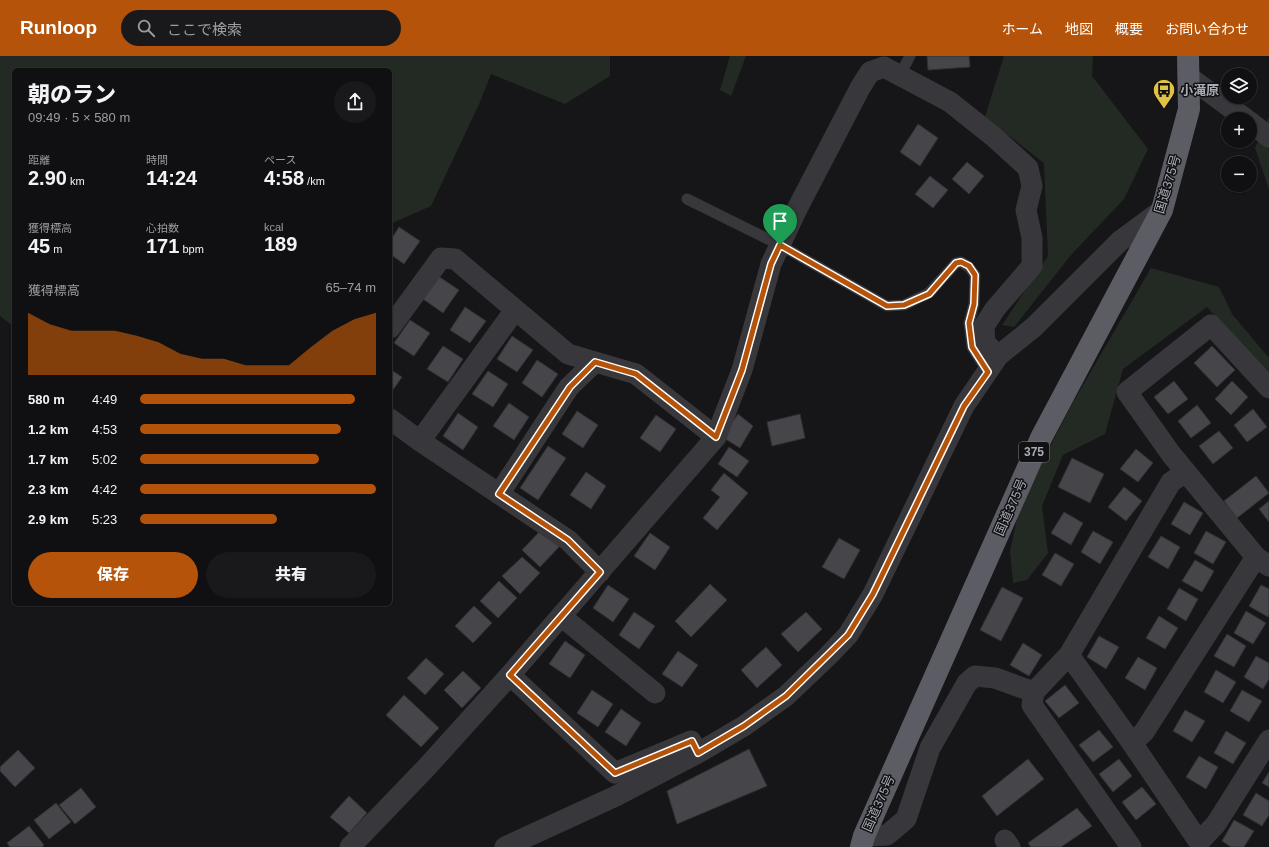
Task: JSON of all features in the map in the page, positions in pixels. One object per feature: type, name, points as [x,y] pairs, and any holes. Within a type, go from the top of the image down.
[{"type":"highway","name":"国道375号","points":[[862,841],[1041,438],[1162,210],[1189,109],[1188,56]]},
{"type":"street","points":[[350,847],[426,768],[510,675],[716,437],[742,370],[771,264],[804,196],[860,88],[870,72],[884,67],[950,102],[994,137],[1028,168],[1032,186],[1026,210],[1032,238],[1032,266],[995,309],[984,326],[985,343],[993,364]]},
{"type":"street","points":[[1189,77],[1236,112]]},
{"type":"street","points":[[1257,128],[1269,137]]},
{"type":"street","points":[[505,847],[616,796],[698,753],[744,726],[786,696],[848,635],[873,594],[964,406],[993,364],[1034,327],[1120,241],[1162,210]]},
{"type":"street","points":[[392,325],[441,258],[455,259],[568,354],[636,374],[716,437]]},
{"type":"street","points":[[420,441],[515,310]]},
{"type":"street","points":[[1132,743],[1144,732],[1262,561],[1171,454],[1127,392],[1211,325],[1269,388]]},
{"type":"street","points":[[499,494],[570,387],[595,362]]},
{"type":"street","points":[[392,420],[420,441],[568,540],[600,572]]},
{"type":"street","points":[[1131,847],[1032,705],[1034,692],[1069,655],[1171,482],[1186,472]]},
{"type":"street","points":[[561,616],[654,693]]},
{"type":"street","points":[[1069,655],[1132,743],[1195,844],[1216,824],[1269,740]]},
{"type":"street","points":[[510,675],[615,773],[692,741],[698,753]]},
{"type":"street","points":[[862,841],[887,835],[906,819],[930,748],[967,683],[975,676],[995,678],[1034,692]]},
{"type":"lane","points":[[900,75],[910,56]]},
{"type":"lane","points":[[687,199],[780,245],[887,306],[904,305],[929,294],[956,263],[961,262],[969,266],[975,275],[974,304],[969,323],[972,347],[993,364]]},
{"type":"shaded area","points":[[0,56],[610,56],[610,76],[565,104],[491,74],[480,102],[431,206],[392,223],[392,68],[12,68],[12,325],[0,316]]},
{"type":"shaded area","points":[[730,56],[746,56],[731,96],[720,90]]},
{"type":"shaded area","points":[[1004,56],[1093,56],[1092,76],[1148,149],[1124,199],[1071,255],[1014,327],[1002,325],[1048,256],[1044,163],[985,117]]},
{"type":"shaded area","points":[[1269,117],[1269,189],[1255,148],[1257,148],[1257,144]]},
{"type":"shaded area","points":[[1151,268],[1219,287],[1232,314],[1269,358],[1269,378],[1207,307],[1123,369],[1105,434],[1063,455],[1042,506],[1048,553],[1027,580],[1013,583],[1010,551],[1020,505],[1072,404]]},
{"type":"building","points":[[927,56],[969,56],[970,67],[928,70]]},
{"type":"building","points":[[918,124],[938,138],[920,166],[900,152]]},
{"type":"building","points":[[967,162],[984,176],[969,194],[952,179]]},
{"type":"building","points":[[930,176],[948,190],[933,208],[915,194]]},
{"type":"building","points":[[399,227],[420,241],[404,264],[392,255],[392,238]]},
{"type":"building","points":[[438,276],[459,290],[443,313],[423,299]]},
{"type":"building","points":[[465,307],[486,321],[470,343],[450,330]]},
{"type":"building","points":[[410,320],[430,333],[414,356],[394,343]]},
{"type":"building","points":[[512,336],[533,350],[517,372],[497,359]]},
{"type":"building","points":[[443,346],[463,359],[448,382],[427,369]]},
{"type":"building","points":[[1212,346],[1235,370],[1217,387],[1194,363]]},
{"type":"building","points":[[537,360],[558,374],[542,397],[522,383]]},
{"type":"building","points":[[392,370],[402,377],[392,391]]},
{"type":"building","points":[[488,371],[508,384],[493,407],[472,394]]},
{"type":"building","points":[[1174,381],[1188,399],[1168,414],[1154,397]]},
{"type":"building","points":[[1232,381],[1248,397],[1231,415],[1215,399]]},
{"type":"building","points":[[509,403],[529,417],[514,440],[493,426]]},
{"type":"building","points":[[1197,405],[1211,423],[1191,438],[1178,421]]},
{"type":"building","points":[[1253,409],[1267,427],[1247,442],[1234,425]]},
{"type":"building","points":[[577,411],[598,425],[583,448],[562,434]]},
{"type":"building","points":[[458,413],[478,427],[463,450],[443,436]]},
{"type":"building","points":[[738,414],[753,426],[740,448],[722,437]]},
{"type":"building","points":[[800,414],[805,438],[772,446],[767,422]]},
{"type":"building","points":[[656,415],[676,429],[660,452],[640,438]]},
{"type":"building","points":[[1219,431],[1233,448],[1213,464],[1199,446]]},
{"type":"building","points":[[548,446],[566,458],[538,500],[520,488]]},
{"type":"building","points":[[729,447],[749,461],[737,477],[718,464]]},
{"type":"building","points":[[1136,449],[1153,463],[1138,482],[1120,469]]},
{"type":"building","points":[[1072,458],[1104,474],[1090,503],[1058,487]]},
{"type":"building","points":[[586,472],[606,486],[591,509],[570,495]]},
{"type":"building","points":[[724,473],[748,493],[717,530],[703,518],[720,497],[711,490]]},
{"type":"building","points":[[1256,476],[1269,493],[1237,518],[1224,501]]},
{"type":"building","points":[[1124,487],[1142,501],[1126,521],[1108,507]]},
{"type":"building","points":[[1269,501],[1269,522],[1259,509]]},
{"type":"building","points":[[1184,502],[1203,513],[1190,535],[1171,524]]},
{"type":"building","points":[[1064,512],[1083,523],[1071,545],[1051,533]]},
{"type":"building","points":[[541,530],[559,547],[540,567],[522,550]]},
{"type":"building","points":[[1093,531],[1113,542],[1100,564],[1081,552]]},
{"type":"building","points":[[1206,531],[1226,542],[1213,564],[1194,553]]},
{"type":"building","points":[[650,533],[670,547],[655,570],[634,556]]},
{"type":"building","points":[[1161,536],[1180,547],[1168,569],[1148,557]]},
{"type":"building","points":[[839,538],[860,550],[844,579],[822,567]]},
{"type":"building","points":[[1055,553],[1074,564],[1061,586],[1042,575]]},
{"type":"building","points":[[522,557],[540,573],[520,594],[502,576]]},
{"type":"building","points":[[1195,560],[1214,571],[1202,592],[1182,581]]},
{"type":"building","points":[[499,581],[517,598],[498,618],[480,601]]},
{"type":"building","points":[[710,584],[727,600],[691,637],[675,621]]},
{"type":"building","points":[[608,585],[629,599],[613,622],[593,608]]},
{"type":"building","points":[[1261,585],[1269,589],[1268,617],[1249,606]]},
{"type":"building","points":[[1002,587],[1023,598],[1001,641],[980,630]]},
{"type":"building","points":[[1179,588],[1198,599],[1186,621],[1167,609]]},
{"type":"building","points":[[474,606],[492,623],[473,643],[455,626]]},
{"type":"building","points":[[1246,611],[1266,623],[1253,644],[1234,633]]},
{"type":"building","points":[[634,612],[655,626],[639,649],[619,635]]},
{"type":"building","points":[[806,612],[822,629],[798,652],[781,634]]},
{"type":"building","points":[[1159,616],[1178,628],[1165,649],[1146,638]]},
{"type":"building","points":[[1227,634],[1246,646],[1234,667],[1214,656]]},
{"type":"building","points":[[1099,636],[1119,647],[1106,669],[1087,657]]},
{"type":"building","points":[[565,641],[585,655],[570,678],[549,664]]},
{"type":"building","points":[[1023,643],[1042,655],[1029,676],[1010,665]]},
{"type":"building","points":[[766,647],[782,665],[757,688],[741,670]]},
{"type":"building","points":[[678,651],[698,665],[682,687],[662,674]]},
{"type":"building","points":[[1256,656],[1269,663],[1269,679],[1263,689],[1244,677]]},
{"type":"building","points":[[1138,657],[1157,668],[1145,690],[1125,678]]},
{"type":"building","points":[[426,658],[444,674],[425,695],[407,678]]},
{"type":"building","points":[[1216,670],[1236,682],[1223,703],[1204,692]]},
{"type":"building","points":[[463,671],[481,688],[462,708],[444,690]]},
{"type":"building","points":[[1065,685],[1079,703],[1059,718],[1045,701]]},
{"type":"building","points":[[592,690],[613,704],[598,727],[577,713]]},
{"type":"building","points":[[1242,690],[1262,701],[1249,722],[1230,711]]},
{"type":"building","points":[[404,695],[439,728],[421,747],[386,715]]},
{"type":"building","points":[[621,709],[641,723],[626,746],[605,732]]},
{"type":"building","points":[[1185,710],[1205,721],[1192,742],[1173,731]]},
{"type":"building","points":[[1099,730],[1113,747],[1093,762],[1079,745]]},
{"type":"building","points":[[1226,731],[1246,743],[1233,764],[1214,753]]},
{"type":"building","points":[[749,749],[767,786],[677,824],[667,791]]},
{"type":"building","points":[[18,750],[35,768],[15,787],[0,771],[0,767]]},
{"type":"building","points":[[1199,756],[1218,767],[1206,789],[1186,777]]},
{"type":"building","points":[[1028,759],[1044,779],[997,816],[982,796]]},
{"type":"building","points":[[1119,759],[1132,776],[1113,792],[1099,774]]},
{"type":"building","points":[[1269,772],[1269,787],[1262,783]]},
{"type":"building","points":[[1142,787],[1156,804],[1136,820],[1122,802]]},
{"type":"building","points":[[81,788],[96,807],[75,824],[59,805]]},
{"type":"building","points":[[1256,793],[1269,801],[1269,815],[1262,826],[1243,815]]},
{"type":"building","points":[[349,796],[367,813],[349,833],[330,817]]},
{"type":"building","points":[[56,803],[71,822],[49,839],[34,820]]},
{"type":"building","points":[[1077,808],[1092,826],[1061,847],[1031,847],[1028,843]]},
{"type":"building","points":[[1234,820],[1254,831],[1244,847],[1231,847],[1222,841]]},
{"type":"building","points":[[29,826],[44,845],[42,847],[10,847],[7,843]]},
{"type":"place","name":"小滝原","points":[[1164,110]]},
{"type":"route","points":[[780,245],[887,306],[904,305],[929,294],[956,263],[961,262],[969,266],[975,275],[974,304],[969,323],[972,347],[988,372],[964,406],[873,594],[848,635],[786,696],[744,726],[698,753],[692,741],[615,773],[510,675],[600,572],[568,540],[499,494],[570,387],[595,362],[636,374],[716,437],[742,370],[771,264],[780,245]]}]
